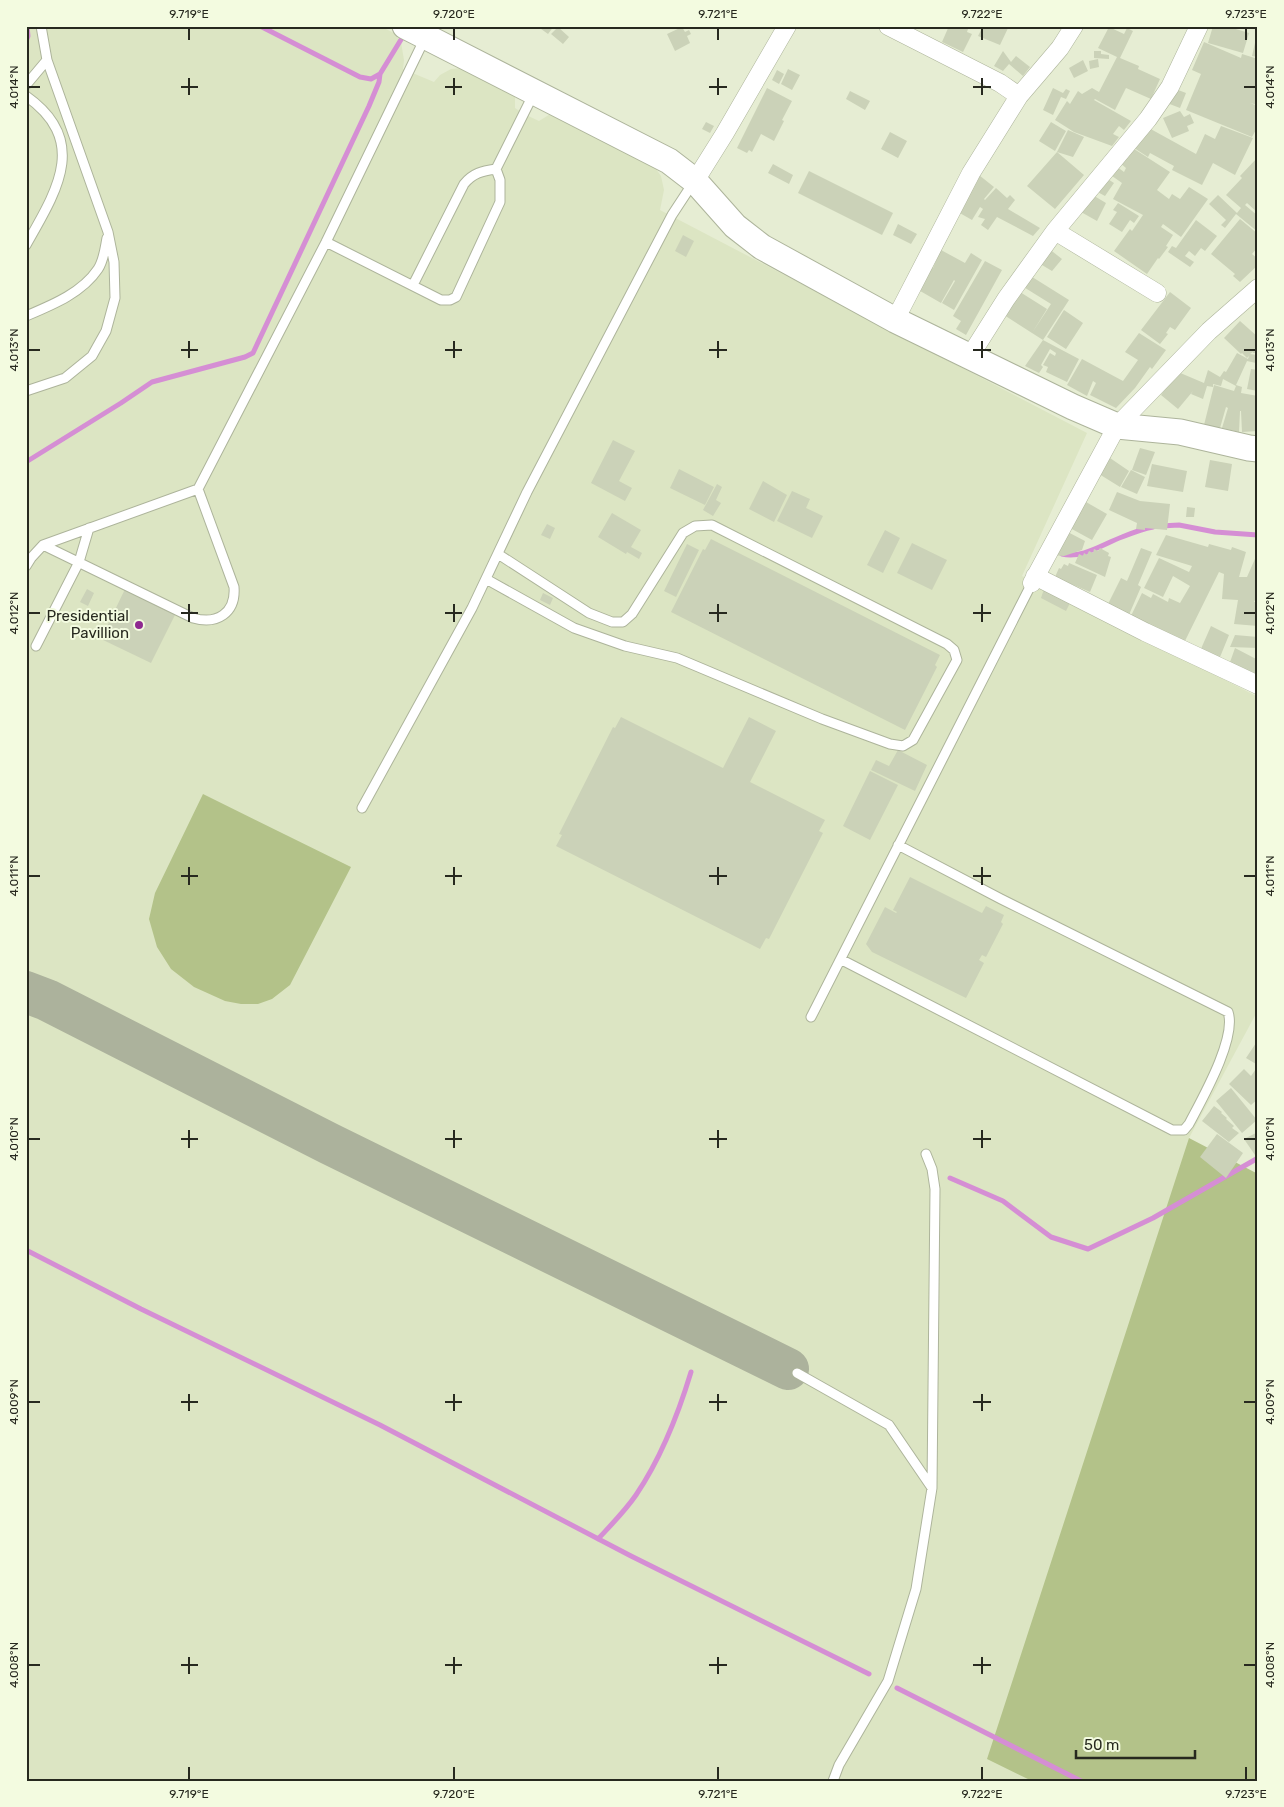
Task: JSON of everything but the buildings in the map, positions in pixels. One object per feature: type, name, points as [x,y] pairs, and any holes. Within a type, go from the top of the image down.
[{"type":"street","points":[[695,180],[725,133],[787,26]]},
{"type":"street","points":[[888,26],[1000,83],[1019,96]]},
{"type":"street","points":[[895,320],[970,173],[1019,96],[1060,48],[1074,26]]},
{"type":"street","points":[[970,356],[1006,299],[1055,231],[1148,120],[1170,87],[1199,26]]},
{"type":"street","points":[[416,31],[669,161],[695,180],[735,226],[762,247],[895,320],[1073,407],[1118,426],[1180,432],[1258,449]]},
{"type":"street","points":[[1055,231],[1157,293]]},
{"type":"street","points":[[1258,288],[1209,330],[1118,426],[1034,579],[1258,685]]},
{"type":"lane","points":[[26,391],[65,378],[92,356],[106,330],[115,298],[114,262],[108,232],[48,60],[41,26]]},
{"type":"lane","points":[[26,566],[43,546],[198,490],[326,242],[416,31]]},
{"type":"lane","points":[[26,85],[48,60]]},
{"type":"lane","points":[[326,242],[441,300],[450,300],[456,297],[500,202],[500,180],[496,169],[535,92]]},
{"type":"lane","points":[[26,96],[50,116],[59,136],[63,155],[60,175],[47,208],[26,245]]},
{"type":"lane","points":[[413,285],[464,184],[470,177],[480,172],[496,169]]},
{"type":"lane","points":[[362,808],[486,579],[532,484],[668,224],[695,180]]},
{"type":"lane","points":[[26,316],[71,295],[88,280],[99,268],[108,232]]},
{"type":"lane","points":[[43,546],[193,618],[212,620],[220,617],[227,611],[235,596],[234,587],[198,490]]},
{"type":"lane","points":[[486,579],[574,628],[625,646],[677,658],[822,719],[890,744],[903,746],[913,740],[957,660],[954,650],[947,644],[712,525],[695,526],[683,533],[632,614],[623,622],[612,622],[589,613],[498,554]]},
{"type":"lane","points":[[36,646],[79,562],[90,528]]},
{"type":"lane","points":[[812,1017],[1034,579]]},
{"type":"lane","points":[[842,960],[1172,1130],[1184,1130],[1189,1124],[1217,1067],[1230,1028],[1231,1020],[1228,1012],[1001,899],[898,845]]},
{"type":"lane","points":[[833,1781],[839,1765],[888,1682],[916,1589],[932,1488],[935,1189],[932,1169],[926,1154]]},
{"type":"lane","points":[[797,1372],[889,1425],[932,1488]]},
{"type":"shaded area","points":[[26,26],[380,26],[394,33],[401,42],[404,60],[403,69],[434,82],[440,75],[451,69],[462,68],[515,96],[515,108],[524,114],[539,121],[552,113],[653,165],[661,176],[664,190],[660,210],[1087,433],[1022,576],[1258,697],[1258,1010],[1189,1138],[1218,1194],[1258,1781],[26,1781]]},
{"type":"green space","points":[[203,794],[351,867],[290,985],[272,999],[258,1004],[241,1004],[225,1001],[194,987],[171,969],[157,947],[149,919],[155,893]]},
{"type":"green space","points":[[1189,1138],[1258,1174],[1258,1781],[1032,1781],[987,1759]]},
{"type":"waterway","points":[[26,41],[28,36],[27,26]]},
{"type":"waterway","points":[[260,26],[360,77],[371,79],[380,74]]},
{"type":"waterway","points":[[26,462],[152,382],[245,357],[253,353],[369,106],[379,82],[380,74],[405,33]]},
{"type":"waterway","points":[[1161,526],[1179,525],[1215,532],[1258,535]]},
{"type":"waterway","points":[[1062,554],[1085,553],[1133,533],[1153,527]]},
{"type":"waterway","points":[[950,1178],[1003,1201],[1051,1237],[1088,1249],[1153,1218],[1258,1158]]},
{"type":"waterway","points":[[26,1250],[141,1309],[380,1425],[631,1556],[869,1674]]},
{"type":"waterway","points":[[598,1539],[632,1501],[645,1481],[661,1451],[691,1372]]},
{"type":"waterway","points":[[897,1688],[1081,1781]]},
{"type":"taxiway","points":[[26,992],[47,1000],[330,1144],[788,1369]]},
{"type":"place","name":"Presidential Pavillion","points":[[139,625]]}]
